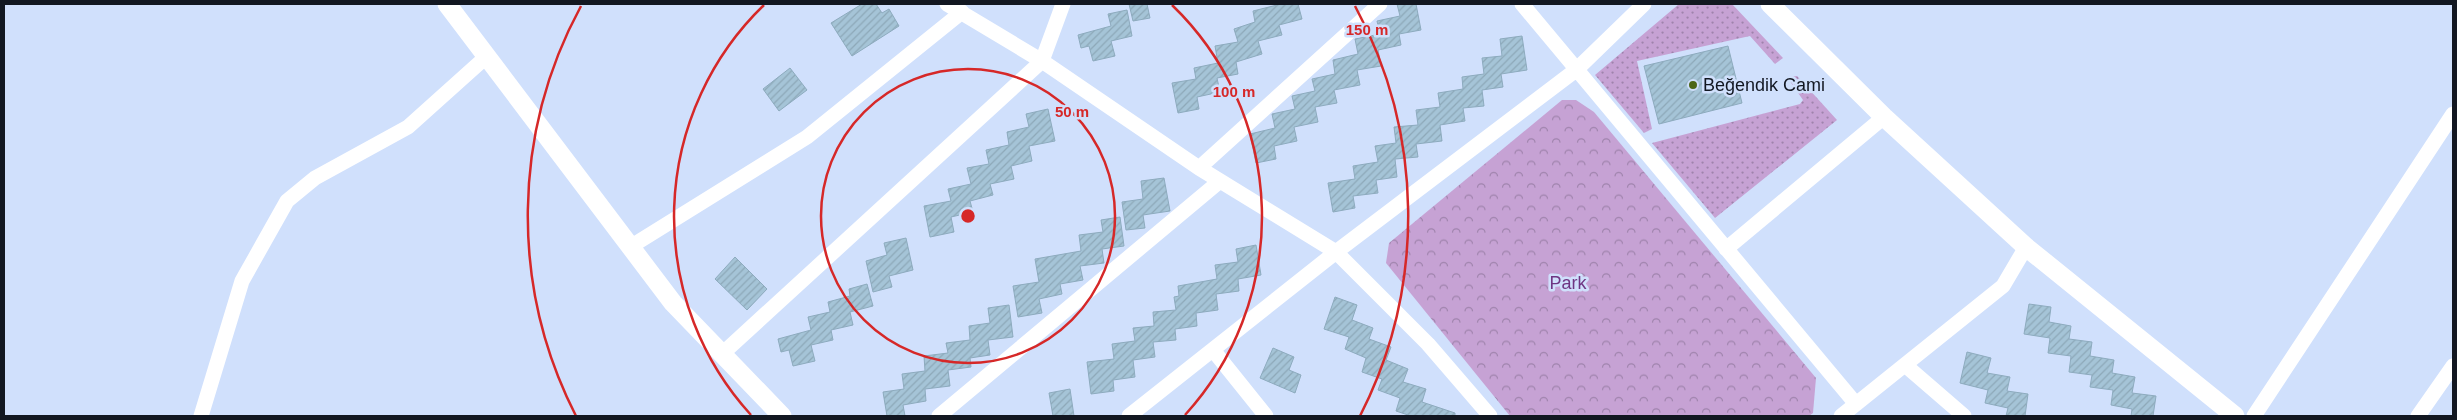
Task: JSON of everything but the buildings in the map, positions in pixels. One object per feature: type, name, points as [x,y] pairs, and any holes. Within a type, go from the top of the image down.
[{"type":"street","points":[[448,4],[486,57],[673,303],[782,416]]},
{"type":"street","points":[[947,4],[1042,61],[1199,168],[1336,252],[1428,344],[1490,416]]},
{"type":"street","points":[[722,354],[1042,61],[1063,4]]},
{"type":"street","points":[[1199,168],[1380,4]]},
{"type":"street","points":[[1522,4],[1856,404]]},
{"type":"street","points":[[1129,416],[1336,252],[1576,70],[1644,4]]},
{"type":"street","points":[[1770,4],[1884,117],[2026,247],[2235,416]]},
{"type":"street","points":[[630,247],[807,137],[962,12]]},
{"type":"street","points":[[200,416],[242,281],[287,201],[315,178],[408,127],[486,57]]},
{"type":"street","points":[[2254,416],[2453,114]]},
{"type":"street","points":[[1726,249],[1884,117]]},
{"type":"street","points":[[939,416],[1220,181]]},
{"type":"street","points":[[1841,416],[2003,286],[2026,247]]},
{"type":"street","points":[[1213,350],[1266,416]]},
{"type":"street","points":[[1905,364],[1964,416]]},
{"type":"street","points":[[2418,416],[2453,366]]},
{"type":"green space","points":[[1679,4],[1732,4],[1783,58],[1775,64],[1750,36],[1637,61],[1652,129],[1644,133],[1595,75]]},
{"type":"green space","points":[[1797,76],[1837,120],[1715,218],[1652,143],[1800,104],[1803,100],[1787,77]]},
{"type":"green space","name":"Park","points":[[1562,100],[1576,100],[1594,112],[1816,378],[1813,413],[1809,416],[1510,416],[1386,263],[1389,243]]},
{"type":"place","name":"Beğendik Cami","points":[[1693,85]]}]
